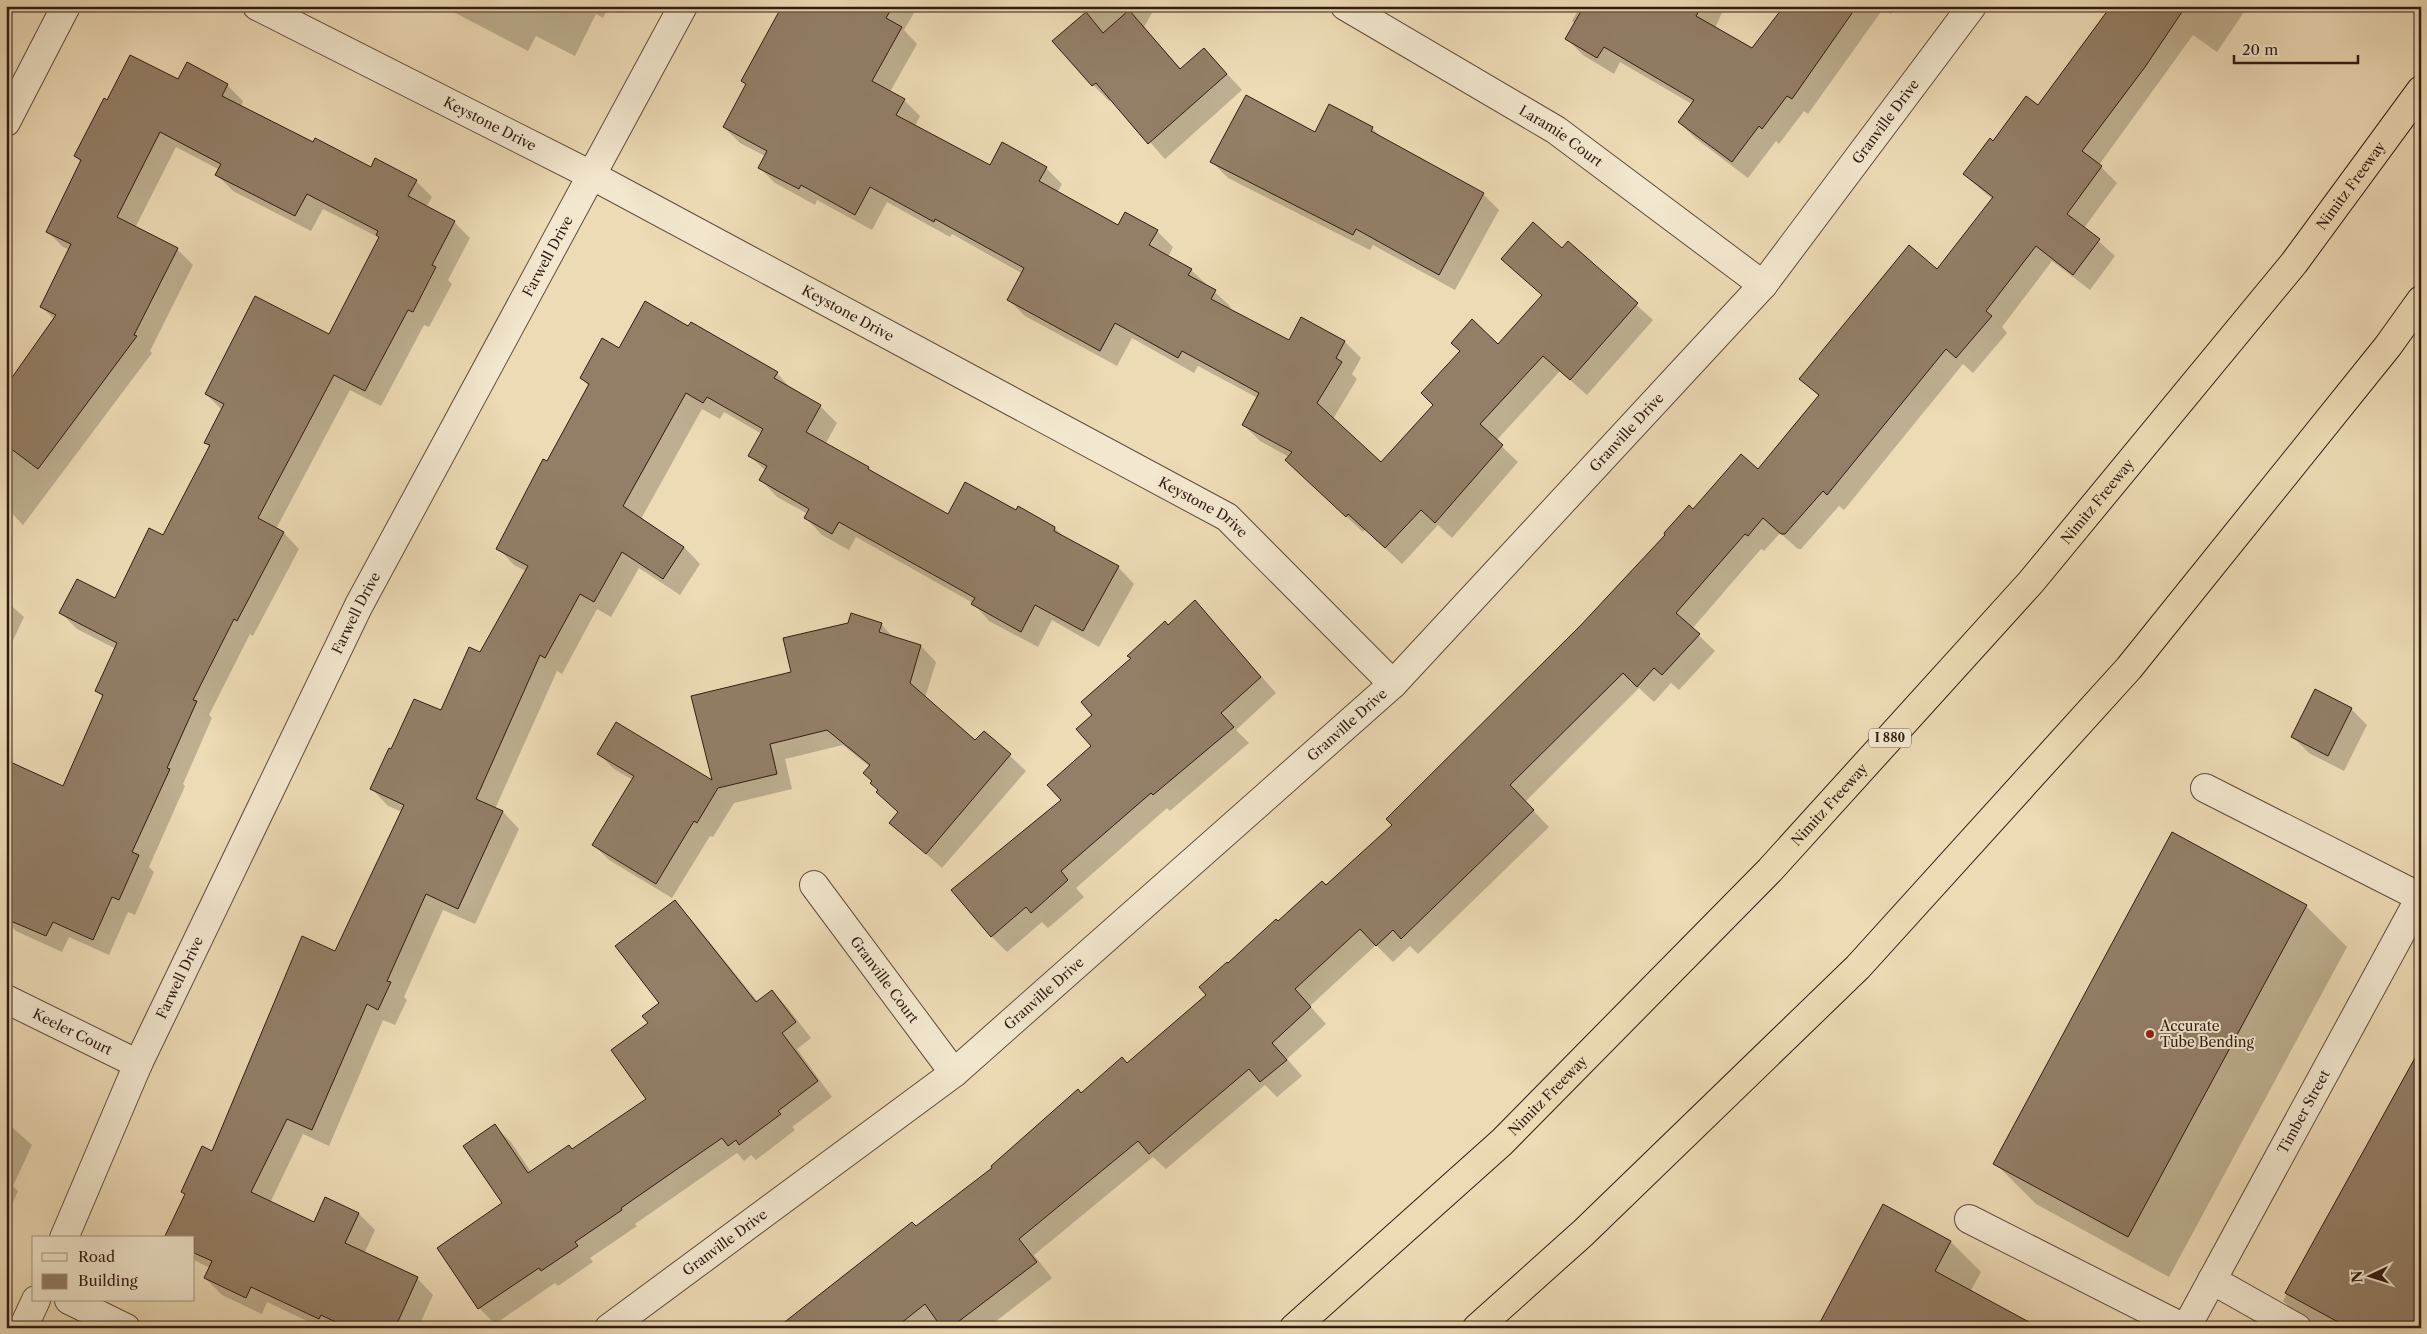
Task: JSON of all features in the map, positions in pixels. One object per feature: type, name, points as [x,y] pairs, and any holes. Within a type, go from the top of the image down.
[{"type":"highway","name":"Nimitz Freeway","points":[[1294,1328],[1502,1142],[1777,862],[2031,582],[2294,263],[2421,90]]},
{"type":"highway","points":[[1477,1328],[1583,1233],[1858,966],[2129,668],[2388,346],[2421,300]]},
{"type":"street","points":[[6,122],[66,6]]},
{"type":"street","name":"Keystone Drive","points":[[257,6],[591,175],[1227,517],[1393,684]]},
{"type":"street","name":"Farwell Drive","points":[[65,1236],[138,1064],[359,606],[683,6]]},
{"type":"street","name":"Laramie Court","points":[[1345,6],[1556,130],[1763,285]]},
{"type":"street","name":"Granville Drive","points":[[608,1328],[954,1073],[1393,684],[1763,285],[1972,6]]},
{"type":"street","points":[[2205,788],[2420,896]]},
{"type":"street","name":"Granville Court","points":[[814,885],[954,1073]]},
{"type":"street","name":"Timber Street","points":[[2185,1328],[2420,896]]},
{"type":"street","name":"Keeler Court","points":[[6,999],[138,1064]]},
{"type":"street","points":[[1969,1218],[2185,1328]]},
{"type":"street","points":[[2212,1280],[2298,1328]]},
{"type":"street","points":[[23,1328],[35,1302]]},
{"type":"street","points":[[73,1302],[126,1328]]},
{"type":"building","points":[[782,6],[893,6],[886,18],[902,27],[872,81],[905,99],[896,115],[990,165],[1002,142],[1047,167],[1039,181],[1118,225],[1125,212],[1158,230],[1149,245],[1192,269],[1188,275],[1216,290],[1211,299],[1289,340],[1301,317],[1345,341],[1336,358],[1342,362],[1317,403],[1381,462],[1433,405],[1421,393],[1460,351],[1451,343],[1472,319],[1498,344],[1542,295],[1501,259],[1533,222],[1562,248],[1568,241],[1638,303],[1570,380],[1543,356],[1480,424],[1503,445],[1435,523],[1421,510],[1385,548],[1348,514],[1346,517],[1285,460],[1292,452],[1242,425],[1259,393],[1182,351],[1178,358],[1115,323],[1100,351],[1007,300],[1024,268],[935,219],[934,222],[870,187],[855,215],[801,185],[799,189],[758,168],[767,151],[723,127],[746,84],[741,81]]},
{"type":"building","points":[[1584,6],[1702,6],[1696,16],[1752,48],[1784,6],[1857,6],[1792,99],[1787,96],[1762,129],[1759,126],[1732,162],[1678,122],[1694,100],[1604,47],[1597,58],[1565,39]]},
{"type":"building","points":[[2111,6],[2186,6],[2145,67],[2082,151],[2102,166],[2067,214],[2100,239],[2073,275],[2036,246],[1986,311],[1992,316],[1956,358],[1946,349],[1827,495],[1823,491],[1785,534],[1781,534],[1763,518],[1748,536],[1745,534],[1676,613],[1700,634],[1662,675],[1654,668],[1637,687],[1623,673],[1510,785],[1534,810],[1401,939],[1393,930],[1376,946],[1360,929],[1295,989],[1311,1007],[1272,1043],[1287,1060],[1260,1082],[1249,1069],[1149,1154],[1138,1141],[1019,1239],[1037,1262],[950,1328],[942,1328],[925,1304],[895,1328],[777,1328],[912,1222],[916,1226],[992,1168],[991,1166],[1078,1089],[1081,1093],[1122,1057],[1127,1063],[1206,995],[1199,987],[1276,919],[1278,921],[1322,881],[1326,885],[1392,825],[1386,819],[1580,626],[1665,535],[1664,533],[1689,505],[1693,509],[1741,454],[1758,469],[1819,395],[1799,379],[1909,245],[1937,269],[1993,197],[1963,174],[1990,138],[1993,141],[2026,96],[2038,105]]},
{"type":"building","points":[[1129,10],[1180,69],[1204,48],[1227,74],[1148,144],[1096,83],[1092,86],[1052,41],[1086,12],[1103,33]]},
{"type":"building","points":[[130,55],[178,79],[187,62],[228,84],[222,96],[313,142],[315,138],[371,167],[375,158],[417,180],[408,196],[455,221],[432,265],[436,267],[413,312],[408,310],[365,391],[334,375],[258,518],[284,532],[237,621],[234,619],[193,700],[197,701],[167,768],[170,769],[132,852],[139,855],[119,900],[112,897],[93,940],[53,922],[46,936],[6,919],[6,760],[63,786],[103,695],[95,691],[117,643],[59,613],[77,579],[115,598],[149,528],[163,535],[210,445],[204,443],[224,404],[205,394],[255,296],[329,334],[379,237],[376,235],[378,231],[307,194],[295,216],[215,175],[221,164],[160,132],[117,217],[178,248],[134,335],[137,336],[38,469],[6,445],[6,386],[56,315],[40,307],[71,244],[46,232],[81,160],[74,156],[104,98],[107,100]]},
{"type":"building","points":[[1246,95],[1315,132],[1329,104],[1373,127],[1371,131],[1484,193],[1439,275],[1356,229],[1353,235],[1210,162]]},
{"type":"building","points":[[645,301],[688,326],[691,322],[778,372],[774,378],[821,405],[806,432],[948,514],[965,482],[1016,510],[1018,506],[1055,527],[1054,531],[1119,566],[1083,631],[1035,605],[1021,632],[971,604],[975,598],[839,522],[832,534],[804,518],[809,509],[759,480],[767,466],[748,456],[763,429],[707,397],[703,403],[686,393],[623,506],[684,547],[663,579],[622,552],[594,602],[580,594],[545,658],[540,655],[476,799],[503,811],[458,909],[426,894],[387,981],[391,982],[378,1010],[367,1004],[312,1130],[287,1119],[251,1192],[314,1222],[325,1197],[359,1213],[345,1243],[418,1277],[395,1328],[348,1328],[321,1315],[319,1319],[251,1287],[246,1298],[204,1278],[212,1261],[195,1253],[195,1236],[165,1236],[185,1194],[181,1192],[202,1146],[212,1151],[302,936],[335,951],[404,805],[370,789],[389,748],[391,749],[414,699],[441,710],[469,647],[480,652],[528,566],[496,549],[543,459],[547,461],[589,384],[580,378],[602,338],[619,348]]},
{"type":"building","points":[[1195,600],[1261,677],[1221,713],[1234,727],[1153,795],[1151,793],[1061,871],[1068,880],[1031,913],[1026,907],[991,937],[951,890],[1061,800],[1047,785],[1091,746],[1076,729],[1092,715],[1081,702],[1131,658],[1127,656],[1165,621],[1168,625]]},
{"type":"building","points":[[851,613],[882,623],[879,632],[921,645],[910,683],[975,740],[984,731],[1011,754],[926,854],[889,823],[898,812],[876,792],[878,790],[870,783],[872,781],[863,773],[870,765],[827,730],[770,744],[777,774],[718,788],[697,823],[694,821],[656,884],[592,845],[634,776],[597,754],[616,722],[712,780],[691,696],[791,672],[783,638],[848,623]]},
{"type":"building","points":[[2315,689],[2352,708],[2328,756],[2291,737]]},
{"type":"building","name":"Accurate Tube Bending","points":[[2172,832],[2307,905],[2128,1237],[1993,1164]]},
{"type":"building","points":[[675,900],[756,1002],[772,990],[796,1022],[782,1033],[818,1081],[778,1111],[781,1114],[739,1145],[736,1140],[728,1146],[722,1138],[575,1242],[578,1246],[541,1271],[539,1268],[478,1309],[437,1248],[502,1203],[463,1146],[495,1124],[528,1173],[569,1145],[572,1149],[646,1099],[611,1050],[648,1023],[642,1016],[659,1003],[615,946]]},
{"type":"building","points":[[2421,1047],[2421,1328],[2349,1328],[2285,1293]]},
{"type":"building","points":[[1883,1204],[1951,1241],[1935,1271],[2040,1328],[1817,1328]]},
{"type":"place","name":"Accurate Tube Bending","points":[[2150,1034]]}]
